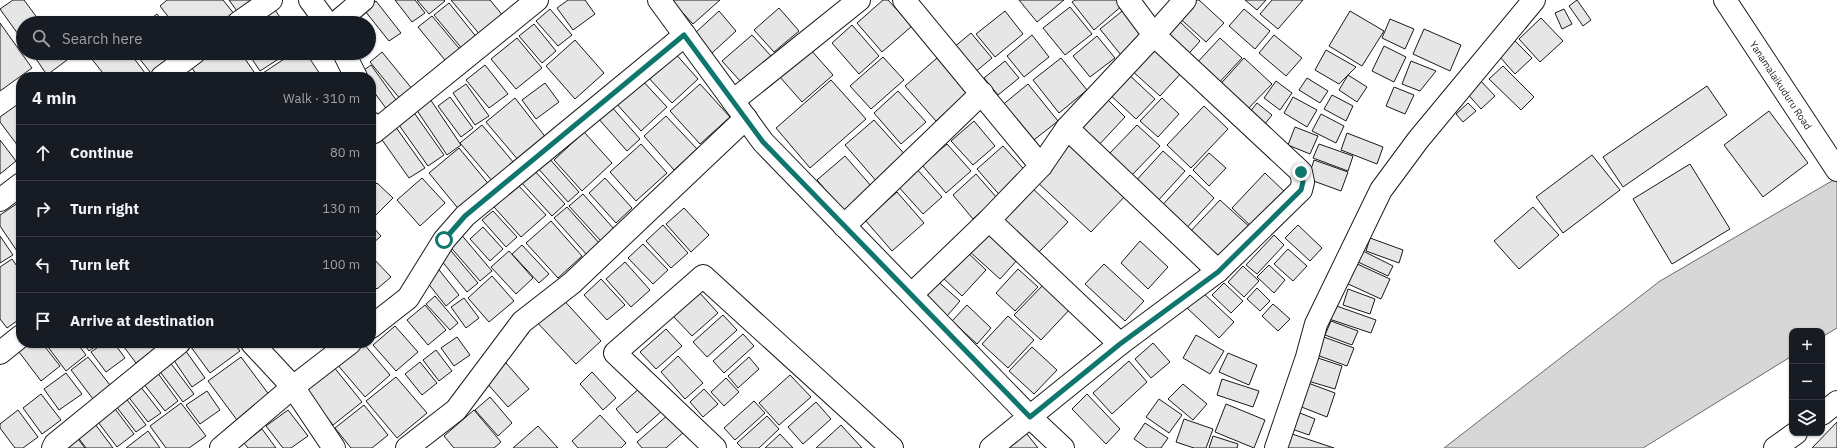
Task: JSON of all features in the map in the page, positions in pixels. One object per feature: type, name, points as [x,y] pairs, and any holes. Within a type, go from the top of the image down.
[{"type":"street","points":[[248,16],[271,0]]},
{"type":"street","points":[[310,0],[322,16]]},
{"type":"street","points":[[344,16],[363,0]]},
{"type":"street","points":[[376,132],[537,0]]},
{"type":"street","points":[[659,0],[763,142],[1030,417],[1063,448]]},
{"type":"street","points":[[733,101],[859,0]]},
{"type":"street","points":[[904,0],[1041,166]]},
{"type":"street","points":[[991,448],[1120,344],[1218,272],[1301,190],[1303,182],[1301,172],[1154,35],[1128,0]]},
{"type":"street","points":[[912,294],[989,220],[1041,166],[1067,128],[1185,0]]},
{"type":"street","points":[[1276,448],[1307,357],[1316,324],[1381,190],[1418,140],[1534,0]]},
{"type":"street","name":"Yanamalaikuduru Road","points":[[1725,0],[1836,168]]},
{"type":"street","points":[[376,323],[408,298],[444,240],[465,216],[684,35]]},
{"type":"street","points":[[169,72],[185,60]]},
{"type":"street","points":[[347,60],[352,72]]},
{"type":"street","points":[[844,226],[982,94]]},
{"type":"street","points":[[407,448],[456,410],[522,322],[572,283],[746,118]]},
{"type":"street","points":[[1067,128],[1218,272]]},
{"type":"street","points":[[0,200],[16,188]]},
{"type":"street","points":[[989,220],[1120,344]]},
{"type":"street","points":[[715,448],[615,352],[703,276],[892,448]]},
{"type":"street","points":[[0,353],[16,340]]},
{"type":"street","points":[[53,448],[55,444],[173,348]]},
{"type":"street","points":[[257,348],[293,387],[334,448]]},
{"type":"street","points":[[221,448],[293,387],[344,348]]},
{"type":"street","points":[[1825,412],[1837,402]]},
{"type":"street","points":[[1775,448],[1792,436]]},
{"type":"shaded area","points":[[1837,178],[1837,328],[1825,335],[1825,328],[1789,328],[1789,358],[1643,448],[1444,448],[1660,281]]},
{"type":"building","points":[[13,0],[24,0],[36,16],[16,16],[16,31],[0,9]]},
{"type":"building","points":[[167,0],[223,0],[235,15],[168,16],[160,6]]},
{"type":"building","points":[[229,0],[266,0],[245,16],[241,16]]},
{"type":"building","points":[[395,0],[415,0],[425,13],[412,22]]},
{"type":"building","points":[[417,0],[444,0],[445,1],[429,14]]},
{"type":"building","points":[[451,0],[490,0],[504,17],[481,36]]},
{"type":"building","points":[[568,0],[585,0],[595,14],[573,30],[557,8]]},
{"type":"building","points":[[671,0],[720,0],[693,24]]},
{"type":"building","points":[[883,0],[888,0],[912,26],[882,52],[857,23]]},
{"type":"building","points":[[1019,0],[1064,0],[1037,22]]},
{"type":"building","points":[[1075,0],[1121,0],[1124,4],[1094,30],[1072,2]]},
{"type":"building","points":[[1188,0],[1199,0],[1224,23],[1206,42],[1175,14]]},
{"type":"building","points":[[1245,0],[1266,0],[1257,10]]},
{"type":"building","points":[[1272,0],[1303,0],[1278,29],[1260,14]]},
{"type":"building","points":[[1577,0],[1591,20],[1583,26],[1569,6]]},
{"type":"building","points":[[376,1],[401,33],[389,41],[376,25],[376,16],[369,16],[365,11]]},
{"type":"building","points":[[449,3],[478,39],[464,51],[434,15]]},
{"type":"building","points":[[273,7],[279,16],[260,16]]},
{"type":"building","points":[[1070,7],[1092,34],[1065,55],[1043,28]]},
{"type":"building","points":[[779,8],[799,31],[774,52],[754,30]]},
{"type":"building","points":[[1126,8],[1147,34],[1121,55],[1100,29]]},
{"type":"building","points":[[550,9],[572,35],[558,46],[536,21]]},
{"type":"building","points":[[1244,9],[1270,31],[1255,49],[1229,26]]},
{"type":"building","points":[[1564,9],[1572,24],[1562,29],[1555,13]]},
{"type":"building","points":[[719,11],[736,31],[712,53],[695,33]]},
{"type":"building","points":[[1005,11],[1023,34],[995,57],[976,34]]},
{"type":"building","points":[[1350,11],[1384,31],[1362,66],[1329,46]]},
{"type":"building","points":[[432,16],[463,53],[449,65],[418,27]]},
{"type":"building","points":[[1541,18],[1563,41],[1540,62],[1519,39]]},
{"type":"building","points":[[1390,19],[1414,29],[1405,49],[1382,38]]},
{"type":"building","points":[[1179,21],[1200,41],[1184,59],[1163,39]]},
{"type":"building","points":[[0,23],[16,46],[16,60],[26,60],[32,68],[26,72],[16,72],[16,80],[0,91]]},
{"type":"building","points":[[534,24],[556,51],[542,63],[519,36]]},
{"type":"building","points":[[852,25],[879,56],[859,74],[832,43]]},
{"type":"building","points":[[1424,29],[1461,45],[1450,71],[1413,54]]},
{"type":"building","points":[[971,33],[992,58],[974,73],[953,48]]},
{"type":"building","points":[[752,35],[771,56],[741,82],[722,61]]},
{"type":"building","points":[[1032,35],[1049,57],[1024,77],[1007,56]]},
{"type":"building","points":[[1274,35],[1302,58],[1286,76],[1259,53]]},
{"type":"building","points":[[1097,36],[1115,58],[1090,77],[1073,56]]},
{"type":"building","points":[[517,38],[542,68],[516,89],[491,59]]},
{"type":"building","points":[[1220,38],[1242,58],[1216,86],[1194,66]]},
{"type":"building","points":[[575,40],[604,73],[575,99],[546,66]]},
{"type":"building","points":[[1515,41],[1532,58],[1515,74],[1499,56]]},
{"type":"building","points":[[1156,42],[1185,69],[1160,96],[1130,69]]},
{"type":"building","points":[[1384,46],[1406,57],[1394,82],[1372,71]]},
{"type":"building","points":[[810,49],[833,75],[802,102],[779,76]]},
{"type":"building","points":[[1326,50],[1356,67],[1339,84],[1315,70]]},
{"type":"building","points":[[673,51],[698,79],[672,103],[646,75]]},
{"type":"building","points":[[382,52],[413,90],[401,100],[370,62],[376,60],[376,57]]},
{"type":"building","points":[[883,57],[904,80],[871,109],[850,86]]},
{"type":"building","points":[[937,58],[967,94],[936,121],[905,86]]},
{"type":"building","points":[[1061,58],[1087,90],[1059,113],[1033,80]]},
{"type":"building","points":[[1244,58],[1272,84],[1243,114],[1216,89]]},
{"type":"building","points":[[37,60],[67,60],[51,72],[45,72]]},
{"type":"building","points":[[93,60],[135,60],[144,72],[102,72]]},
{"type":"building","points":[[141,60],[176,60],[160,72],[150,72]]},
{"type":"building","points":[[191,60],[246,60],[254,72],[195,72],[188,62]]},
{"type":"building","points":[[253,60],[277,60],[260,71]]},
{"type":"building","points":[[282,60],[311,60],[319,72],[264,72]]},
{"type":"building","points":[[1005,61],[1019,78],[998,95],[984,78]]},
{"type":"building","points":[[1411,61],[1436,71],[1420,91],[1402,84]]},
{"type":"building","points":[[371,65],[399,104],[388,111],[376,95],[376,72],[361,72]]},
{"type":"building","points":[[485,65],[508,94],[489,108],[466,80]]},
{"type":"building","points":[[1503,66],[1534,97],[1521,110],[1489,79]]},
{"type":"building","points":[[1126,72],[1155,99],[1136,119],[1107,92]]},
{"type":"building","points":[[1348,75],[1367,87],[1357,102],[1339,90]]},
{"type":"building","points":[[1307,78],[1328,91],[1320,103],[1299,90]]},
{"type":"building","points":[[1478,78],[1495,96],[1481,109],[1464,90]]},
{"type":"building","points":[[641,79],[667,107],[641,131],[615,102]]},
{"type":"building","points":[[831,80],[866,119],[810,168],[776,128]]},
{"type":"building","points":[[1276,81],[1292,93],[1280,110],[1264,98]]},
{"type":"building","points":[[545,83],[559,102],[536,119],[522,100]]},
{"type":"building","points":[[466,84],[489,116],[475,125],[453,93]]},
{"type":"building","points":[[700,84],[730,117],[700,144],[670,111]]},
{"type":"building","points":[[1028,84],[1058,121],[1030,143],[1000,107]]},
{"type":"building","points":[[1707,86],[1727,115],[1623,187],[1603,157]]},
{"type":"building","points":[[1394,87],[1414,95],[1405,114],[1386,106]]},
{"type":"building","points":[[898,91],[926,122],[901,144],[874,113]]},
{"type":"building","points":[[1332,95],[1353,106],[1346,121],[1324,109]]},
{"type":"building","points":[[450,97],[473,128],[461,137],[438,106]]},
{"type":"building","points":[[1105,97],[1125,117],[1097,147],[1077,127]]},
{"type":"building","points":[[1293,97],[1317,110],[1307,127],[1284,113]]},
{"type":"building","points":[[515,98],[547,139],[519,161],[486,122]]},
{"type":"building","points":[[1162,98],[1179,114],[1158,137],[1140,121]]},
{"type":"building","points":[[430,99],[461,145],[447,155],[416,109]]},
{"type":"building","points":[[1257,103],[1272,115],[1260,130],[1245,118]]},
{"type":"building","points":[[1468,103],[1476,111],[1463,122],[1456,114]]},
{"type":"building","points":[[610,105],[640,139],[627,151],[597,117]]},
{"type":"building","points":[[16,106],[16,143],[0,122],[0,117]]},
{"type":"building","points":[[1204,106],[1228,129],[1191,168],[1167,145]]},
{"type":"building","points":[[410,107],[444,155],[428,166],[394,118]]},
{"type":"building","points":[[1769,111],[1808,163],[1763,197],[1724,145]]},
{"type":"building","points":[[1321,114],[1344,126],[1336,143],[1312,131]]},
{"type":"building","points":[[666,116],[697,149],[674,170],[644,136]]},
{"type":"building","points":[[874,120],[908,158],[878,183],[845,145]]},
{"type":"building","points":[[974,121],[995,146],[973,165],[951,141]]},
{"type":"building","points":[[482,125],[514,163],[493,182],[460,143]]},
{"type":"building","points":[[1137,125],[1160,146],[1131,176],[1108,155]]},
{"type":"building","points":[[395,126],[425,168],[409,178],[380,137]]},
{"type":"building","points":[[1295,127],[1318,136],[1310,154],[1288,145]]},
{"type":"building","points":[[584,132],[612,163],[582,191],[554,160]]},
{"type":"building","points":[[1347,133],[1383,147],[1377,164],[1341,150]]},
{"type":"building","points":[[0,140],[16,161],[0,174]]},
{"type":"building","points":[[1072,142],[1127,194],[1091,232],[1036,181]]},
{"type":"building","points":[[641,144],[667,173],[636,201],[610,172]]},
{"type":"building","points":[[947,144],[971,171],[946,193],[922,165]]},
{"type":"building","points":[[1319,144],[1353,156],[1348,171],[1313,158]]},
{"type":"building","points":[[1003,146],[1030,176],[1003,199],[977,169]]},
{"type":"building","points":[[459,148],[491,187],[461,212],[429,173]]},
{"type":"building","points":[[1163,151],[1185,171],[1156,203],[1134,183]]},
{"type":"building","points":[[1209,153],[1226,168],[1209,186],[1193,170]]},
{"type":"building","points":[[1592,155],[1620,190],[1563,233],[1536,197]]},
{"type":"building","points":[[547,156],[579,192],[568,202],[536,166]]},
{"type":"building","points":[[845,156],[872,187],[845,212],[817,180]]},
{"type":"building","points":[[1314,160],[1348,172],[1341,191],[1308,179]]},
{"type":"building","points":[[1690,164],[1730,229],[1672,264],[1633,199]]},
{"type":"building","points":[[915,167],[942,197],[923,214],[896,184]]},
{"type":"building","points":[[533,169],[565,204],[552,216],[520,181]]},
{"type":"building","points":[[1265,173],[1288,195],[1255,230],[1232,208]]},
{"type":"building","points":[[976,174],[997,198],[973,219],[953,195]]},
{"type":"building","points":[[1190,175],[1214,198],[1182,233],[1157,211]]},
{"type":"building","points":[[422,178],[445,203],[420,226],[397,200]]},
{"type":"building","points":[[605,178],[632,208],[616,223],[589,193]]},
{"type":"building","points":[[377,183],[393,198],[376,215]]},
{"type":"building","points":[[518,185],[546,215],[521,237],[494,207]]},
{"type":"building","points":[[1030,186],[1068,222],[1039,252],[1001,217]]},
{"type":"building","points":[[897,192],[924,223],[892,251],[865,220]]},
{"type":"building","points":[[583,194],[614,229],[601,241],[569,206]]},
{"type":"building","points":[[1220,200],[1252,229],[1218,266],[1186,236]]},
{"type":"building","points":[[16,204],[16,250],[0,226],[0,215]]},
{"type":"building","points":[[567,207],[600,244],[587,255],[554,218]]},
{"type":"building","points":[[1533,207],[1559,235],[1519,269],[1494,241]]},
{"type":"building","points":[[684,208],[709,235],[691,252],[666,224]]},
{"type":"building","points":[[493,211],[517,237],[506,247],[482,220]]},
{"type":"building","points":[[551,221],[582,256],[558,278],[526,243]]},
{"type":"building","points":[[663,225],[688,253],[671,268],[646,241]]},
{"type":"building","points":[[1298,225],[1322,248],[1310,261],[1285,238]]},
{"type":"building","points":[[483,227],[503,249],[490,261],[470,239]]},
{"type":"building","points":[[376,230],[381,236],[376,240]]},
{"type":"building","points":[[989,230],[1019,258],[1000,279],[969,251]]},
{"type":"building","points":[[459,232],[492,271],[480,281],[447,243]]},
{"type":"building","points":[[1274,235],[1284,245],[1257,274],[1246,265]]},
{"type":"building","points":[[0,236],[13,255],[0,263]]},
{"type":"building","points":[[1370,238],[1403,250],[1399,263],[1366,251]]},
{"type":"building","points":[[1140,241],[1168,267],[1148,289],[1121,263]]},
{"type":"building","points":[[643,244],[668,270],[653,284],[628,258]]},
{"type":"building","points":[[522,245],[549,274],[539,283],[512,254]]},
{"type":"building","points":[[447,246],[478,283],[467,292],[436,254]]},
{"type":"building","points":[[1288,249],[1307,266],[1293,281],[1274,264]]},
{"type":"building","points":[[509,251],[533,278],[516,294],[491,267]]},
{"type":"building","points":[[966,251],[986,270],[962,296],[942,277]]},
{"type":"building","points":[[1363,251],[1393,266],[1388,276],[1358,262]]},
{"type":"building","points":[[12,259],[16,265],[16,322],[7,328],[0,319],[0,267]]},
{"type":"building","points":[[376,261],[391,277],[377,289],[376,288]]},
{"type":"building","points":[[625,262],[650,290],[631,307],[606,279]]},
{"type":"building","points":[[1355,263],[1390,279],[1381,299],[1346,283]]},
{"type":"building","points":[[1104,264],[1144,301],[1125,321],[1085,284]]},
{"type":"building","points":[[1269,265],[1285,280],[1274,293],[1257,277]]},
{"type":"building","points":[[436,266],[459,295],[446,306],[423,277]]},
{"type":"building","points":[[1243,266],[1259,281],[1244,297],[1228,282]]},
{"type":"building","points":[[1018,269],[1038,287],[1015,311],[996,293]]},
{"type":"building","points":[[492,276],[514,301],[489,322],[468,298]]},
{"type":"building","points":[[934,278],[960,301],[947,316],[921,292]]},
{"type":"building","points":[[601,279],[625,305],[607,320],[584,295]]},
{"type":"building","points":[[1045,283],[1072,307],[1041,340],[1014,315]]},
{"type":"building","points":[[1224,283],[1243,301],[1231,313],[1212,295]]},
{"type":"building","points":[[1257,288],[1270,301],[1260,311],[1247,299]]},
{"type":"building","points":[[1348,289],[1375,299],[1370,314],[1343,305]]},
{"type":"building","points":[[698,291],[718,313],[692,336],[672,315]]},
{"type":"building","points":[[1201,291],[1234,322],[1219,338],[1186,307]]},
{"type":"building","points":[[435,296],[458,323],[450,330],[426,304]]},
{"type":"building","points":[[560,296],[601,341],[576,364],[534,319]]},
{"type":"building","points":[[464,298],[479,318],[466,328],[451,307]]},
{"type":"building","points":[[1273,304],[1290,319],[1278,331],[1262,316]]},
{"type":"building","points":[[1331,304],[1376,320],[1371,333],[1326,318]]},
{"type":"building","points":[[425,305],[446,330],[428,345],[407,320]]},
{"type":"building","points":[[967,305],[991,328],[977,344],[952,321]]},
{"type":"building","points":[[723,315],[737,330],[707,357],[693,342]]},
{"type":"building","points":[[1008,316],[1034,340],[1008,368],[982,344]]},
{"type":"building","points":[[1331,321],[1358,331],[1352,345],[1325,335]]},
{"type":"building","points":[[395,326],[418,352],[396,371],[376,348],[376,342]]},
{"type":"building","points":[[666,329],[682,346],[656,369],[640,352]]},
{"type":"building","points":[[743,334],[754,346],[724,373],[713,361]]},
{"type":"building","points":[[1196,335],[1224,351],[1210,374],[1183,358]]},
{"type":"building","points":[[1321,336],[1354,348],[1347,366],[1314,354]]},
{"type":"building","points":[[457,337],[470,355],[454,366],[441,348]]},
{"type":"building","points":[[1153,343],[1170,362],[1151,378],[1135,359]]},
{"type":"building","points":[[1032,347],[1057,370],[1034,394],[1009,371]]},
{"type":"building","points":[[16,348],[46,348],[60,366],[41,381]]},
{"type":"building","points":[[49,348],[81,348],[86,355],[66,371]]},
{"type":"building","points":[[97,348],[118,348],[125,358],[106,372],[91,352]]},
{"type":"building","points":[[125,348],[156,348],[136,363]]},
{"type":"building","points":[[184,348],[205,378],[192,387],[171,356]]},
{"type":"building","points":[[192,348],[238,348],[240,351],[210,373]]},
{"type":"building","points":[[354,348],[367,348],[390,375],[365,397],[336,363]]},
{"type":"building","points":[[436,350],[452,371],[439,381],[423,360]]},
{"type":"building","points":[[1228,353],[1257,365],[1249,385],[1219,372]]},
{"type":"building","points":[[678,356],[703,383],[685,399],[661,372]]},
{"type":"building","points":[[88,357],[110,385],[93,399],[71,370]]},
{"type":"building","points":[[241,357],[270,396],[237,420],[208,381]]},
{"type":"building","points":[[749,357],[759,369],[738,388],[728,376]]},
{"type":"building","points":[[1315,357],[1342,366],[1335,389],[1308,381]]},
{"type":"building","points":[[169,361],[194,394],[183,402],[158,369]]},
{"type":"building","points":[[1129,361],[1147,382],[1112,414],[1093,393]]},
{"type":"building","points":[[420,362],[437,383],[422,395],[405,374]]},
{"type":"building","points":[[506,363],[529,389],[508,407],[485,381]]},
{"type":"building","points":[[333,366],[362,402],[333,425],[304,389]]},
{"type":"building","points":[[157,372],[178,401],[165,411],[143,383]]},
{"type":"building","points":[[592,372],[616,398],[603,410],[580,384]]},
{"type":"building","points":[[66,373],[82,394],[59,410],[44,389]]},
{"type":"building","points":[[790,375],[811,397],[779,425],[759,403]]},
{"type":"building","points":[[396,377],[427,413],[397,438],[366,401]]},
{"type":"building","points":[[726,378],[739,392],[724,406],[711,392]]},
{"type":"building","points":[[1222,379],[1259,391],[1253,407],[1217,395]]},
{"type":"building","points":[[1308,383],[1335,393],[1327,417],[1299,406]]},
{"type":"building","points":[[1183,384],[1207,404],[1193,420],[1168,399]]},
{"type":"building","points":[[140,386],[161,413],[148,422],[127,395]]},
{"type":"building","points":[[641,387],[663,410],[637,433],[616,409]]},
{"type":"building","points":[[704,389],[718,404],[703,417],[690,402]]},
{"type":"building","points":[[207,391],[220,410],[200,424],[186,405]]},
{"type":"building","points":[[41,394],[61,420],[42,434],[23,408]]},
{"type":"building","points":[[1087,394],[1120,429],[1106,444],[1072,409]]},
{"type":"building","points":[[125,397],[146,425],[136,432],[115,405]]},
{"type":"building","points":[[490,397],[512,423],[498,436],[475,410]]},
{"type":"building","points":[[1159,399],[1182,415],[1169,433],[1146,417]]},
{"type":"building","points":[[754,401],[765,413],[735,440],[724,428]]},
{"type":"building","points":[[816,402],[831,419],[803,444],[788,427]]},
{"type":"building","points":[[181,403],[206,436],[189,448],[166,448],[150,426]]},
{"type":"building","points":[[1226,404],[1265,420],[1254,448],[1215,432]]},
{"type":"building","points":[[112,405],[134,434],[117,447],[95,418]]},
{"type":"building","points":[[364,405],[388,435],[372,448],[351,448],[335,428]]},
{"type":"building","points":[[18,410],[38,437],[23,448],[15,448],[0,428],[0,424]]},
{"type":"building","points":[[288,410],[308,436],[291,448],[283,448],[266,426]]},
{"type":"building","points":[[474,410],[501,442],[494,448],[454,448],[444,436]]},
{"type":"building","points":[[1295,411],[1315,419],[1309,435],[1289,428]]},
{"type":"building","points":[[669,414],[685,431],[666,448],[642,448],[637,442]]},
{"type":"building","points":[[600,415],[626,443],[621,448],[578,448],[572,441]]},
{"type":"building","points":[[767,416],[779,429],[759,448],[742,448],[737,443]]},
{"type":"building","points":[[1184,419],[1213,429],[1206,448],[1194,448],[1176,442]]},
{"type":"building","points":[[1837,422],[1837,448],[1812,448],[1825,436]]},
{"type":"building","points":[[1145,423],[1168,438],[1161,448],[1147,448],[1134,439]]},
{"type":"building","points":[[95,424],[113,448],[86,448],[77,436]]},
{"type":"building","points":[[841,425],[862,448],[816,448]]},
{"type":"building","points":[[538,426],[558,448],[513,448]]},
{"type":"building","points":[[262,429],[276,448],[248,448],[244,443]]},
{"type":"building","points":[[1023,429],[1038,448],[999,448]]},
{"type":"building","points":[[148,431],[160,448],[126,448]]},
{"type":"building","points":[[1289,433],[1334,448],[1284,448]]},
{"type":"building","points":[[780,434],[793,448],[765,448]]},
{"type":"building","points":[[75,435],[85,448],[66,448]]},
{"type":"building","points":[[1213,436],[1238,444],[1237,448],[1209,448]]},
{"type":"route","points":[[444,240],[465,216],[684,35],[763,142],[1030,417],[1120,344],[1218,272],[1301,190],[1303,182],[1301,172]]}]
